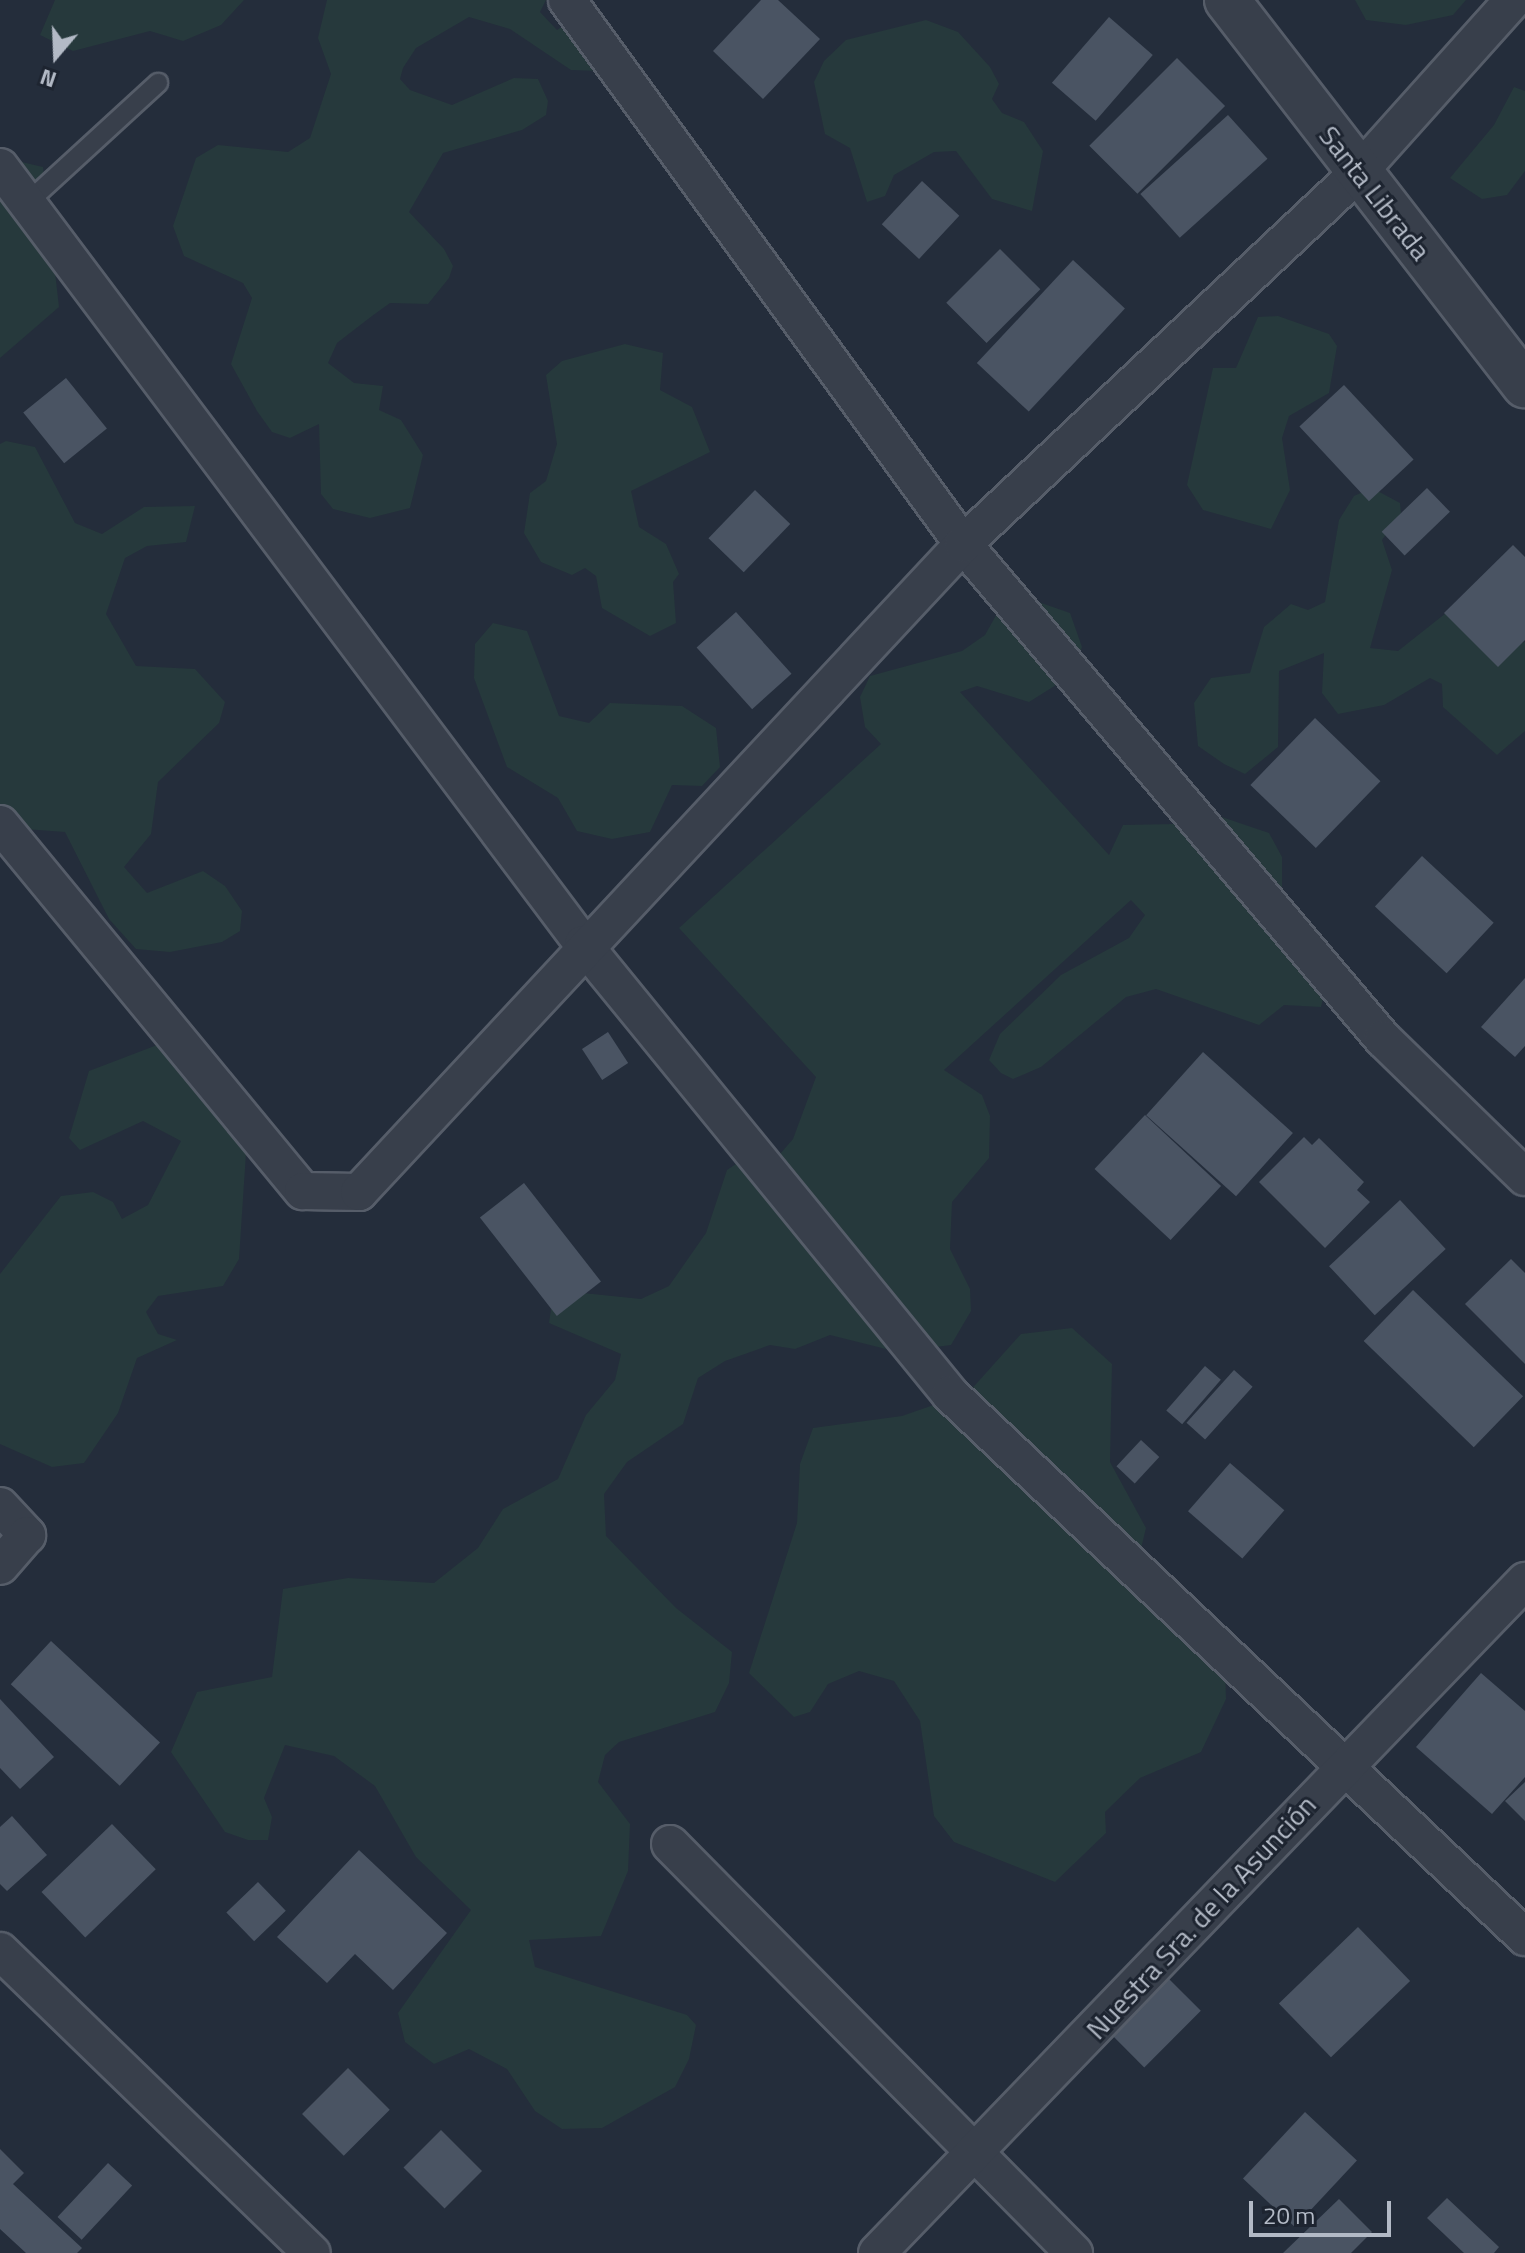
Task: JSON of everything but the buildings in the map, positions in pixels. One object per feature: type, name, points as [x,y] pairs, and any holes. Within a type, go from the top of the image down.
[{"type":"street","points":[[567,0],[963,544],[1383,1039],[1525,1177]]},
{"type":"street","name":"Santa Librada","points":[[1227,0],[1525,385]]},
{"type":"street","points":[[0,824],[303,1191],[359,1192],[583,944],[963,544],[1358,173],[1513,0]]},
{"type":"street","points":[[0,167],[583,944],[950,1394],[1346,1764],[1525,1937]]},
{"type":"street","points":[[0,1506],[27,1535],[0,1566]]},
{"type":"street","name":"Nuestra Sra. de la Asunción","points":[[877,2253],[978,2152],[1346,1764],[1525,1581]]},
{"type":"street","points":[[670,1844],[978,2152],[1074,2253]]},
{"type":"street","points":[[0,1951],[312,2253]]},
{"type":"lane","points":[[27,203],[158,83]]},
{"type":"shaded area","points":[[55,0],[244,0],[221,25],[183,41],[150,31],[73,51],[40,35]]},
{"type":"shaded area","points":[[327,0],[546,0],[540,12],[557,30],[577,17],[601,71],[571,70],[510,29],[469,17],[416,48],[403,68],[400,79],[410,90],[452,105],[514,78],[538,79],[548,101],[546,115],[522,130],[443,153],[409,212],[444,249],[453,266],[449,278],[428,304],[390,303],[337,343],[328,363],[354,383],[383,386],[379,410],[401,420],[423,455],[410,508],[370,518],[333,509],[321,494],[319,424],[290,438],[272,432],[257,411],[231,364],[252,298],[243,283],[184,256],[173,226],[196,158],[218,145],[288,152],[310,138],[331,74],[318,38]]},
{"type":"shaded area","points":[[1355,0],[1466,0],[1453,15],[1406,25],[1366,20]]},
{"type":"shaded area","points":[[926,20],[958,32],[990,67],[999,84],[992,99],[1002,113],[1024,122],[1043,151],[1032,211],[992,199],[956,151],[934,152],[894,175],[885,196],[867,202],[850,148],[825,134],[814,82],[824,61],[846,40]]},
{"type":"shaded area","points":[[1514,87],[1525,91],[1525,171],[1507,195],[1482,199],[1450,178],[1494,125]]},
{"type":"shaded area","points":[[0,157],[43,167],[59,307],[0,358]]},
{"type":"shaded area","points":[[1278,316],[1329,334],[1337,346],[1329,393],[1289,416],[1282,438],[1290,490],[1271,529],[1203,510],[1187,485],[1213,368],[1236,368],[1258,317]]},
{"type":"shaded area","points":[[625,344],[663,353],[660,390],[692,407],[710,452],[631,491],[639,527],[666,544],[679,574],[673,582],[676,623],[650,636],[602,608],[596,576],[585,568],[572,575],[541,562],[524,533],[530,493],[546,481],[557,444],[546,375],[562,361]]},
{"type":"shaded area","points":[[6,441],[35,447],[75,523],[102,534],[144,507],[195,506],[186,542],[147,546],[125,558],[106,614],[136,666],[195,669],[225,702],[219,723],[158,782],[151,834],[124,867],[147,893],[203,871],[225,886],[242,911],[240,931],[222,942],[170,952],[136,949],[109,919],[65,832],[25,829],[10,852],[0,854],[0,444]]},
{"type":"shaded area","points":[[1372,488],[1400,503],[1401,513],[1382,540],[1392,570],[1370,648],[1398,651],[1446,613],[1506,646],[1525,642],[1525,731],[1497,755],[1443,707],[1442,684],[1430,678],[1384,705],[1338,714],[1322,693],[1324,653],[1279,671],[1278,747],[1245,774],[1224,764],[1198,746],[1194,703],[1211,678],[1250,673],[1264,627],[1291,604],[1308,610],[1325,602],[1339,520],[1354,496]]},
{"type":"shaded area","points":[[1027,598],[1070,613],[1082,647],[1072,675],[1029,702],[977,686],[960,692],[1109,855],[1123,825],[1174,824],[1210,813],[1269,833],[1282,857],[1282,915],[1292,927],[1323,938],[1329,971],[1321,1007],[1284,1005],[1259,1025],[1156,989],[1126,997],[1041,1067],[1013,1079],[1001,1073],[989,1060],[1000,1034],[1061,975],[1129,938],[1145,915],[1131,900],[944,1070],[982,1095],[990,1116],[989,1158],[952,1202],[950,1249],[970,1289],[971,1311],[951,1345],[898,1352],[830,1335],[795,1349],[770,1345],[725,1361],[698,1378],[683,1424],[627,1462],[604,1494],[606,1536],[676,1608],[732,1652],[729,1683],[715,1712],[619,1742],[605,1755],[598,1782],[630,1824],[628,1871],[601,1936],[529,1940],[535,1967],[687,2015],[696,2025],[689,2059],[675,2087],[602,2128],[562,2129],[535,2111],[507,2069],[469,2049],[434,2064],[405,2042],[398,2013],[471,1910],[416,1857],[375,1786],[334,1756],[285,1745],[264,1798],[272,1817],[268,1840],[248,1840],[225,1832],[171,1752],[197,1692],[272,1677],[283,1589],[348,1578],[434,1583],[478,1548],[503,1509],[558,1479],[586,1415],[615,1380],[621,1354],[549,1323],[554,1290],[641,1299],[669,1286],[706,1233],[727,1170],[748,1156],[780,1154],[793,1139],[816,1077],[679,928],[881,744],[865,727],[860,697],[870,676],[962,651],[985,635],[999,610]]},
{"type":"shaded area","points":[[493,623],[527,631],[559,716],[589,723],[610,703],[682,706],[716,728],[720,767],[702,786],[672,785],[650,832],[612,839],[577,831],[558,798],[507,767],[474,678],[475,644]]},
{"type":"shaded area","points":[[165,1042],[236,1111],[246,1153],[239,1259],[223,1286],[158,1296],[146,1312],[158,1334],[177,1340],[137,1358],[118,1413],[84,1463],[52,1467],[0,1444],[0,1274],[61,1196],[93,1192],[113,1202],[122,1219],[148,1205],[181,1141],[143,1121],[80,1150],[69,1138],[89,1071]]},
{"type":"shaded area","points":[[1072,1328],[1112,1364],[1110,1462],[1146,1528],[1139,1557],[1225,1664],[1226,1699],[1201,1752],[1140,1778],[1105,1812],[1106,1833],[1055,1882],[954,1842],[934,1816],[920,1721],[894,1681],[859,1671],[828,1684],[810,1712],[794,1717],[749,1673],[797,1523],[800,1464],[813,1428],[902,1416],[968,1393],[1021,1334]]}]
